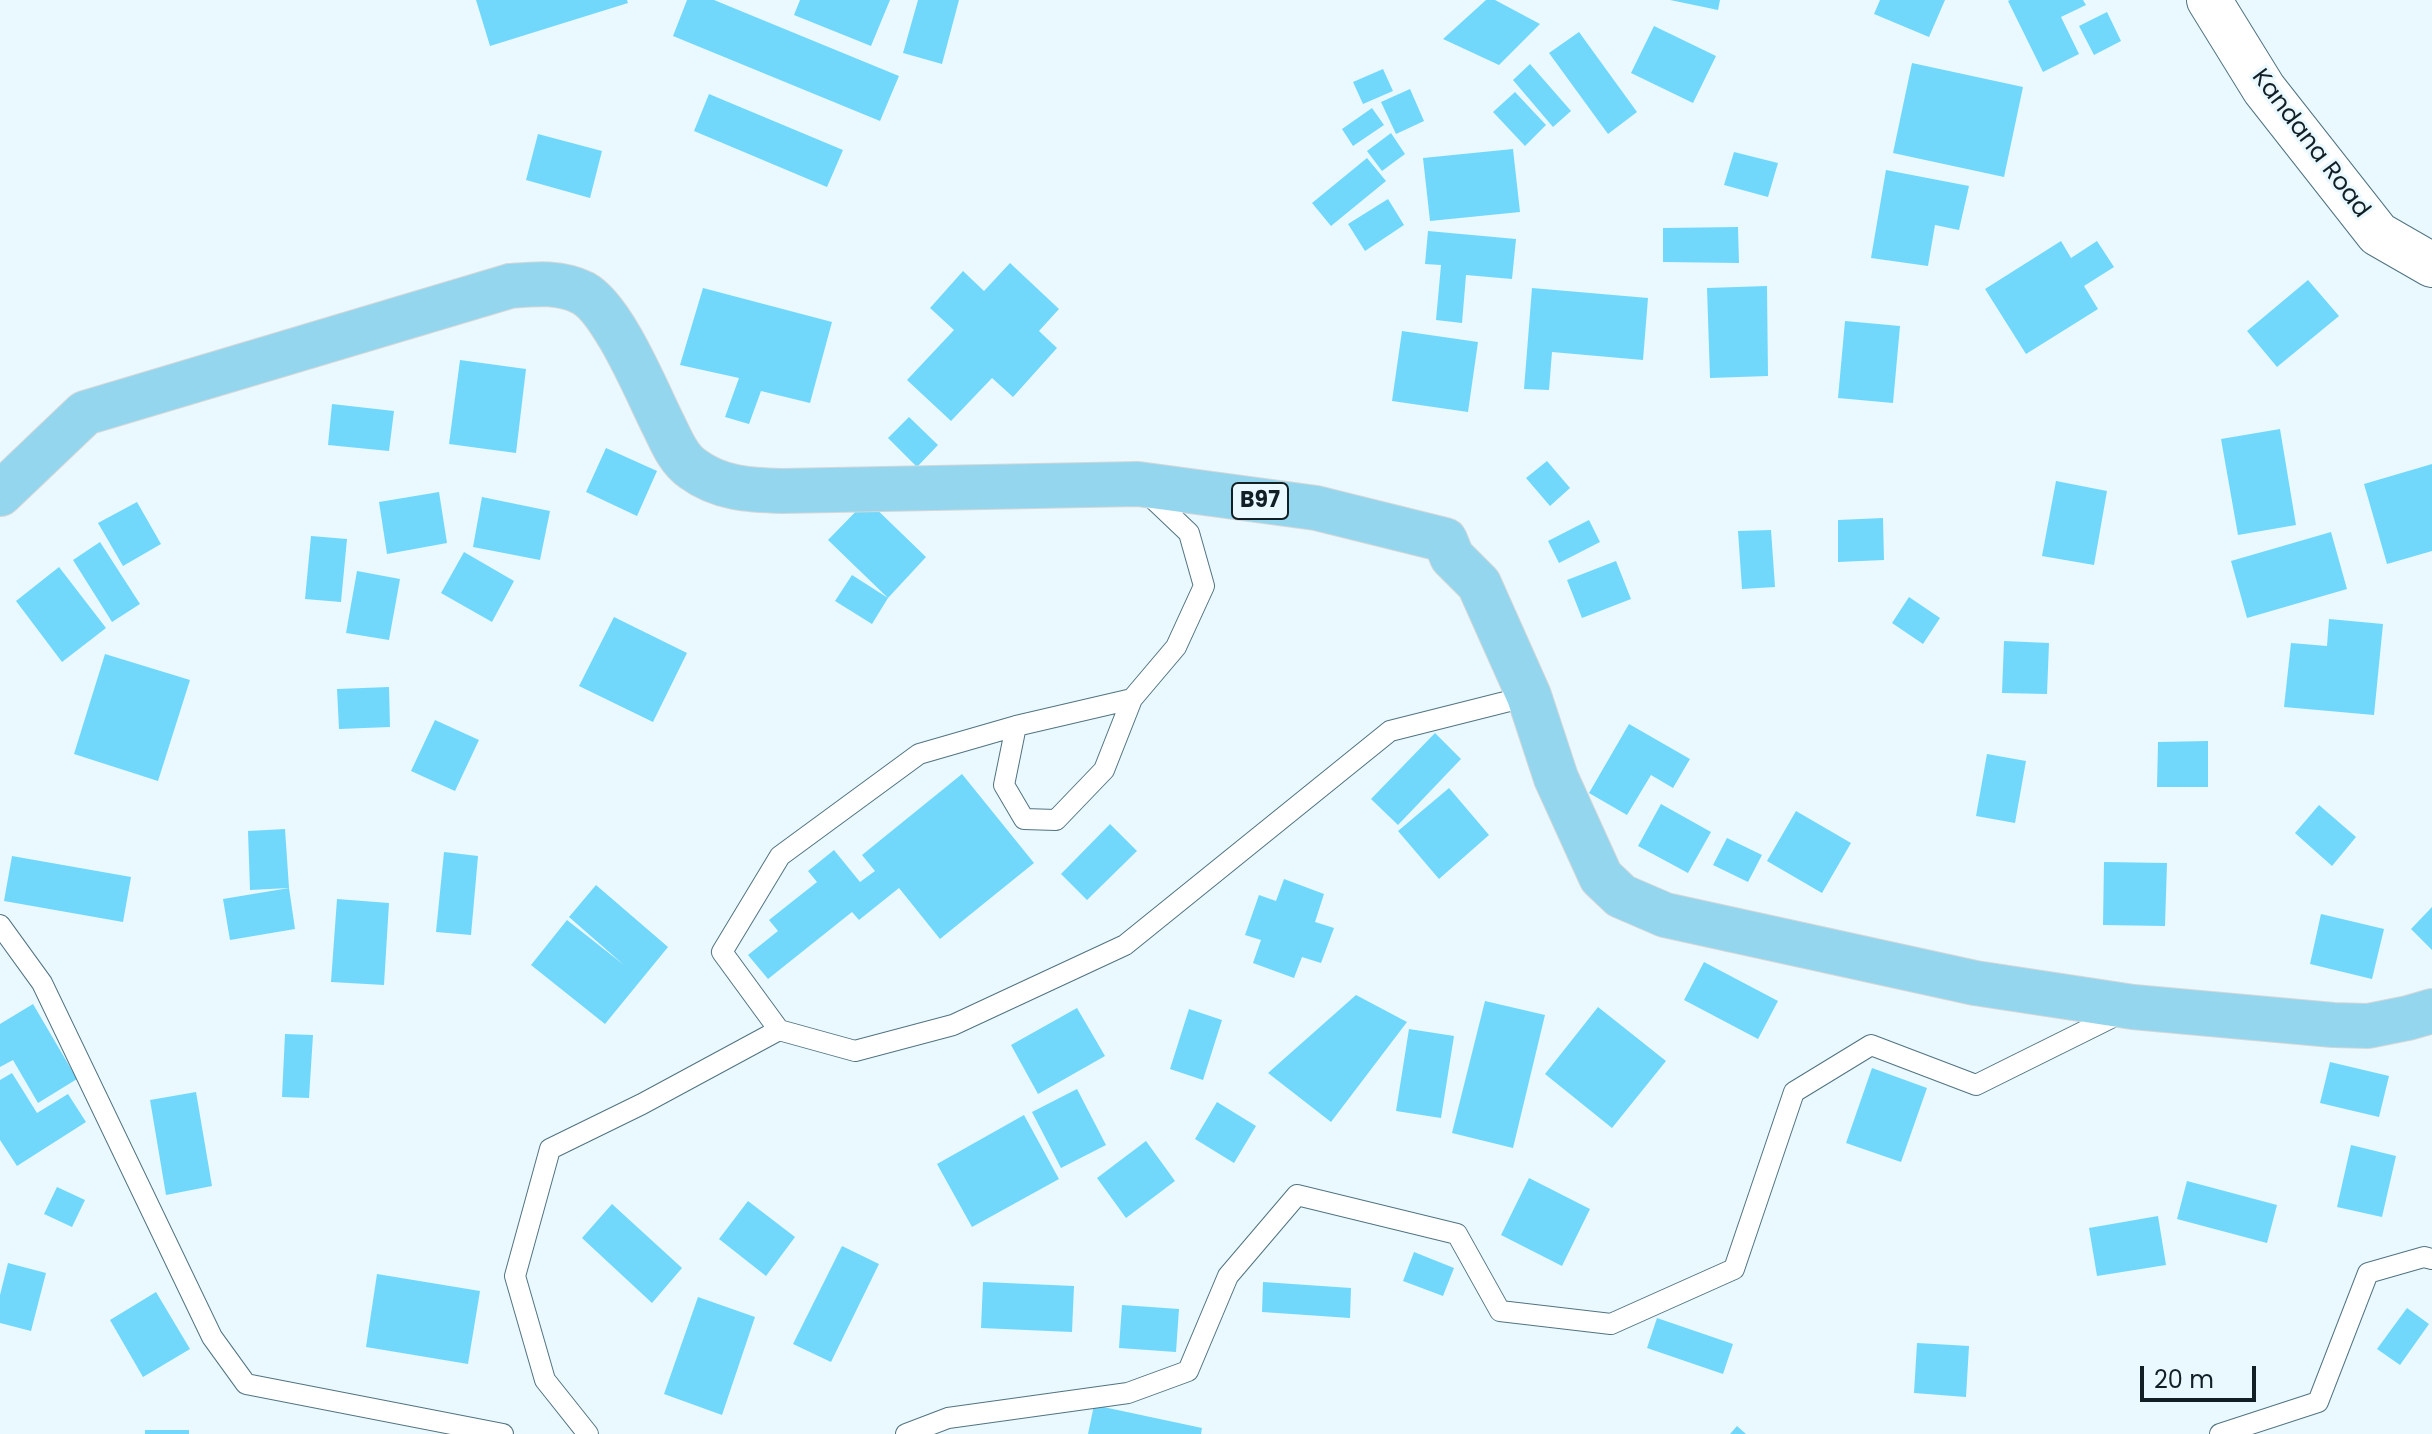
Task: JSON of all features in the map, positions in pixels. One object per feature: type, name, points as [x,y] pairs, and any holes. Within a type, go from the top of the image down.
[{"type":"main road","name":"B97","points":[[0,494],[85,413],[510,286],[548,283],[584,293],[613,322],[676,450],[692,469],[719,483],[745,490],[782,491],[1138,484],[1316,508],[1445,540],[1452,557],[1479,584],[1529,696],[1556,778],[1601,877],[1621,896],[1665,915],[1975,983],[2133,1007],[2368,1026],[2432,1011]]},
{"type":"street","name":"Kandana Road","points":[[2209,0],[2264,89],[2378,234],[2432,265]]},
{"type":"lane","points":[[1016,726],[1004,785],[1024,819],[1056,820],[1104,770],[1132,699],[1176,647],[1204,586],[1189,533],[1138,484]]},
{"type":"lane","points":[[1132,699],[1016,726],[919,754],[780,856],[722,952],[779,1030],[855,1051],[953,1025],[1125,945],[1390,731],[1529,696]]},
{"type":"lane","points":[[0,925],[42,983],[212,1337],[246,1384],[503,1434]]},
{"type":"lane","points":[[906,1434],[948,1418],[1128,1393],[1188,1371],[1228,1276],[1297,1195],[1457,1234],[1500,1311],[1611,1324],[1734,1269],[1794,1092],[1871,1045],[1976,1085],[2133,1007]]},
{"type":"lane","points":[[588,1434],[545,1380],[515,1276],[550,1149],[642,1104],[779,1030]]},
{"type":"lane","points":[[2220,1434],[2318,1402],[2368,1273],[2424,1257],[2432,1259]]},
{"type":"building","points":[[476,0],[627,0],[628,3],[490,46]]},
{"type":"building","points":[[687,0],[714,0],[899,76],[880,121],[673,36]]},
{"type":"building","points":[[800,0],[890,0],[871,46],[794,15]]},
{"type":"building","points":[[918,0],[959,0],[942,64],[903,53]]},
{"type":"building","points":[[1486,0],[1495,0],[1540,24],[1499,65],[1443,39]]},
{"type":"building","points":[[1670,0],[1720,0],[1718,10]]},
{"type":"building","points":[[1880,0],[1945,0],[1929,37],[1874,14]]},
{"type":"building","points":[[2010,0],[2083,0],[2086,5],[2061,17],[2079,54],[2043,72]]},
{"type":"building","points":[[2107,12],[2121,41],[2094,55],[2079,26]]},
{"type":"building","points":[[1654,26],[1716,56],[1693,103],[1631,73]]},
{"type":"building","points":[[1579,32],[1637,112],[1608,134],[1549,53]]},
{"type":"building","points":[[1912,63],[2023,87],[2004,177],[1893,153]]},
{"type":"building","points":[[1530,64],[1571,111],[1553,127],[1513,80]]},
{"type":"building","points":[[1383,69],[1393,91],[1363,104],[1353,82]]},
{"type":"building","points":[[1410,89],[1424,121],[1396,134],[1381,102]]},
{"type":"building","points":[[1515,92],[1546,125],[1525,146],[1493,112]]},
{"type":"building","points":[[709,94],[843,150],[827,187],[694,131]]},
{"type":"building","points":[[1372,108],[1384,125],[1353,146],[1342,129]]},
{"type":"building","points":[[1391,133],[1405,154],[1382,171],[1367,151]]},
{"type":"building","points":[[538,134],[602,151],[590,198],[526,180]]},
{"type":"building","points":[[1513,149],[1520,212],[1430,221],[1423,158]]},
{"type":"building","points":[[1734,152],[1778,163],[1768,197],[1724,185]]},
{"type":"building","points":[[1367,158],[1386,181],[1331,226],[1312,203]]},
{"type":"building","points":[[1886,170],[1969,186],[1959,230],[1935,225],[1928,266],[1871,258]]},
{"type":"building","points":[[1388,199],[1404,225],[1365,251],[1348,224]]},
{"type":"building","points":[[1738,227],[1739,263],[1663,262],[1663,228]]},
{"type":"building","points":[[1428,231],[1516,239],[1512,279],[1466,275],[1462,323],[1436,320],[1441,265],[1425,264]]},
{"type":"building","points":[[2061,241],[2071,258],[2097,241],[2114,267],[2084,286],[2098,309],[2026,354],[1985,289]]},
{"type":"building","points":[[1010,263],[1059,309],[1039,331],[1057,348],[1013,397],[992,378],[951,421],[907,380],[954,330],[930,308],[963,271],[984,291]]},
{"type":"building","points":[[2308,280],[2339,316],[2277,367],[2247,331]]},
{"type":"building","points":[[1767,286],[1768,376],[1710,378],[1707,288]]},
{"type":"building","points":[[703,288],[832,322],[810,403],[761,391],[749,424],[725,417],[739,378],[680,365]]},
{"type":"building","points":[[1532,288],[1648,298],[1643,360],[1552,352],[1549,390],[1524,389]]},
{"type":"building","points":[[1845,321],[1900,326],[1893,403],[1838,398]]},
{"type":"building","points":[[1402,331],[1478,342],[1468,412],[1392,401]]},
{"type":"building","points":[[460,360],[526,369],[516,453],[449,444]]},
{"type":"building","points":[[332,404],[394,411],[389,451],[328,445]]},
{"type":"building","points":[[909,417],[938,445],[917,467],[888,438]]},
{"type":"building","points":[[2280,429],[2296,525],[2238,535],[2221,439]]},
{"type":"building","points":[[606,448],[657,471],[637,516],[586,492]]},
{"type":"building","points":[[1547,461],[1570,488],[1550,506],[1526,478]]},
{"type":"building","points":[[2432,464],[2432,551],[2387,564],[2364,484]]},
{"type":"building","points":[[2056,481],[2107,491],[2094,565],[2042,556]]},
{"type":"building","points":[[439,492],[447,543],[387,554],[379,502]]},
{"type":"building","points":[[482,497],[550,511],[540,560],[473,547]]},
{"type":"building","points":[[867,500],[926,557],[888,598],[828,540]]},
{"type":"building","points":[[137,502],[161,544],[123,566],[98,523]]},
{"type":"building","points":[[1883,518],[1884,560],[1838,562],[1838,520]]},
{"type":"building","points":[[1589,520],[1600,542],[1559,563],[1548,541]]},
{"type":"building","points":[[1771,530],[1775,587],[1742,589],[1738,531]]},
{"type":"building","points":[[2331,532],[2347,589],[2247,618],[2231,561]]},
{"type":"building","points":[[311,536],[347,539],[341,602],[305,599]]},
{"type":"building","points":[[100,542],[140,604],[112,622],[73,560]]},
{"type":"building","points":[[464,552],[514,581],[492,622],[441,593]]},
{"type":"building","points":[[1616,561],[1631,599],[1582,618],[1567,580]]},
{"type":"building","points":[[59,567],[106,628],[62,662],[16,601]]},
{"type":"building","points":[[357,571],[400,579],[389,640],[346,633]]},
{"type":"building","points":[[852,575],[888,598],[872,624],[835,601]]},
{"type":"building","points":[[1909,597],[1940,618],[1923,644],[1892,623]]},
{"type":"building","points":[[614,617],[687,653],[653,722],[579,686]]},
{"type":"building","points":[[2329,619],[2383,624],[2374,715],[2284,707],[2291,643],[2327,646]]},
{"type":"building","points":[[2004,641],[2049,643],[2047,694],[2002,693]]},
{"type":"building","points":[[105,654],[190,680],[158,781],[74,754]]},
{"type":"building","points":[[389,687],[390,727],[339,729],[337,689]]},
{"type":"building","points":[[435,720],[479,740],[455,791],[411,771]]},
{"type":"building","points":[[1629,724],[1690,759],[1673,788],[1651,775],[1627,815],[1589,793]]},
{"type":"building","points":[[1435,733],[1461,759],[1398,825],[1371,799]]},
{"type":"building","points":[[2208,741],[2208,787],[2157,787],[2158,742]]},
{"type":"building","points":[[1987,754],[2026,761],[2015,823],[1976,816]]},
{"type":"building","points":[[962,774],[1034,863],[940,939],[899,888],[859,920],[852,912],[768,979],[748,955],[778,931],[769,920],[817,882],[808,871],[834,850],[860,882],[875,871],[862,855]]},
{"type":"building","points":[[1449,788],[1489,835],[1439,879],[1398,831]]},
{"type":"building","points":[[1661,804],[1711,832],[1688,873],[1638,846]]},
{"type":"building","points":[[2319,805],[2356,837],[2332,866],[2295,833]]},
{"type":"building","points":[[1796,811],[1851,843],[1822,893],[1767,861]]},
{"type":"building","points":[[1110,824],[1137,851],[1087,900],[1061,874]]},
{"type":"building","points":[[285,829],[289,888],[250,890],[248,831]]},
{"type":"building","points":[[1727,838],[1762,855],[1748,882],[1713,865]]},
{"type":"building","points":[[444,852],[478,856],[471,935],[436,932]]},
{"type":"building","points":[[12,856],[131,877],[123,922],[4,901]]},
{"type":"building","points":[[2104,862],[2167,863],[2165,926],[2103,925]]},
{"type":"building","points":[[1284,879],[1324,894],[1315,922],[1334,928],[1321,963],[1302,957],[1294,978],[1253,963],[1261,940],[1245,935],[1259,895],[1276,901]]},
{"type":"building","points":[[596,885],[668,947],[605,1024],[531,965],[567,920],[624,965],[569,917]]},
{"type":"building","points":[[289,888],[295,929],[230,940],[223,899]]},
{"type":"building","points":[[337,899],[389,903],[384,985],[331,982]]},
{"type":"building","points":[[2432,907],[2432,950],[2411,929]]},
{"type":"building","points":[[2321,914],[2384,929],[2372,979],[2310,964]]},
{"type":"building","points":[[1704,962],[1778,1001],[1758,1039],[1684,1000]]},
{"type":"building","points":[[1356,995],[1407,1022],[1331,1122],[1268,1073]]},
{"type":"building","points":[[1485,1001],[1545,1015],[1513,1148],[1452,1133]]},
{"type":"building","points":[[33,1004],[77,1079],[38,1103],[13,1060],[0,1067],[0,1024]]},
{"type":"building","points":[[1598,1007],[1666,1061],[1612,1128],[1545,1074]]},
{"type":"building","points":[[1077,1008],[1105,1056],[1038,1094],[1011,1045]]},
{"type":"building","points":[[1189,1009],[1222,1020],[1203,1080],[1170,1069]]},
{"type":"building","points":[[1409,1029],[1454,1036],[1441,1118],[1396,1111]]},
{"type":"building","points":[[285,1034],[313,1035],[309,1098],[282,1097]]},
{"type":"building","points":[[2330,1062],[2389,1076],[2379,1117],[2320,1103]]},
{"type":"building","points":[[1872,1068],[1927,1088],[1901,1162],[1846,1143]]},
{"type":"building","points":[[12,1073],[37,1113],[68,1094],[86,1122],[17,1166],[0,1140],[0,1080]]},
{"type":"building","points":[[1077,1089],[1106,1145],[1061,1168],[1032,1112]]},
{"type":"building","points":[[196,1092],[212,1186],[166,1195],[150,1100]]},
{"type":"building","points":[[1217,1102],[1256,1126],[1234,1163],[1195,1139]]},
{"type":"building","points":[[1024,1115],[1059,1179],[972,1227],[937,1164]]},
{"type":"building","points":[[1146,1141],[1175,1181],[1126,1218],[1097,1178]]},
{"type":"building","points":[[2351,1145],[2396,1156],[2382,1217],[2337,1207]]},
{"type":"building","points":[[1529,1178],[1590,1209],[1562,1266],[1501,1235]]},
{"type":"building","points":[[2187,1181],[2277,1205],[2267,1243],[2177,1219]]},
{"type":"building","points":[[57,1187],[85,1200],[72,1227],[44,1214]]},
{"type":"building","points":[[748,1201],[795,1237],[766,1276],[719,1239]]},
{"type":"building","points":[[612,1204],[682,1268],[652,1303],[582,1238]]},
{"type":"building","points":[[2158,1216],[2166,1265],[2097,1276],[2089,1228]]},
{"type":"building","points":[[842,1246],[879,1264],[831,1362],[793,1344]]},
{"type":"building","points":[[1414,1252],[1454,1268],[1443,1296],[1403,1281]]},
{"type":"building","points":[[8,1263],[46,1273],[31,1331],[0,1323],[0,1295]]},
{"type":"building","points":[[377,1274],[480,1291],[468,1364],[366,1347]]},
{"type":"building","points":[[983,1282],[1074,1286],[1072,1332],[981,1328]]},
{"type":"building","points":[[1263,1282],[1351,1288],[1350,1318],[1262,1312]]},
{"type":"building","points":[[156,1292],[190,1349],[143,1377],[110,1320]]},
{"type":"building","points":[[698,1297],[755,1317],[722,1415],[664,1394]]},
{"type":"building","points":[[1122,1305],[1179,1309],[1176,1352],[1119,1348]]},
{"type":"building","points":[[2407,1308],[2429,1324],[2400,1365],[2377,1349]]},
{"type":"building","points":[[1657,1318],[1733,1344],[1723,1374],[1647,1348]]},
{"type":"building","points":[[1917,1343],[1969,1346],[1966,1397],[1914,1393]]},
{"type":"building","points":[[1094,1405],[1202,1428],[1201,1434],[1088,1434]]},
{"type":"building","points":[[1737,1426],[1746,1434],[1730,1434]]},
{"type":"building","points":[[145,1430],[189,1430],[189,1434],[145,1434]]}]
